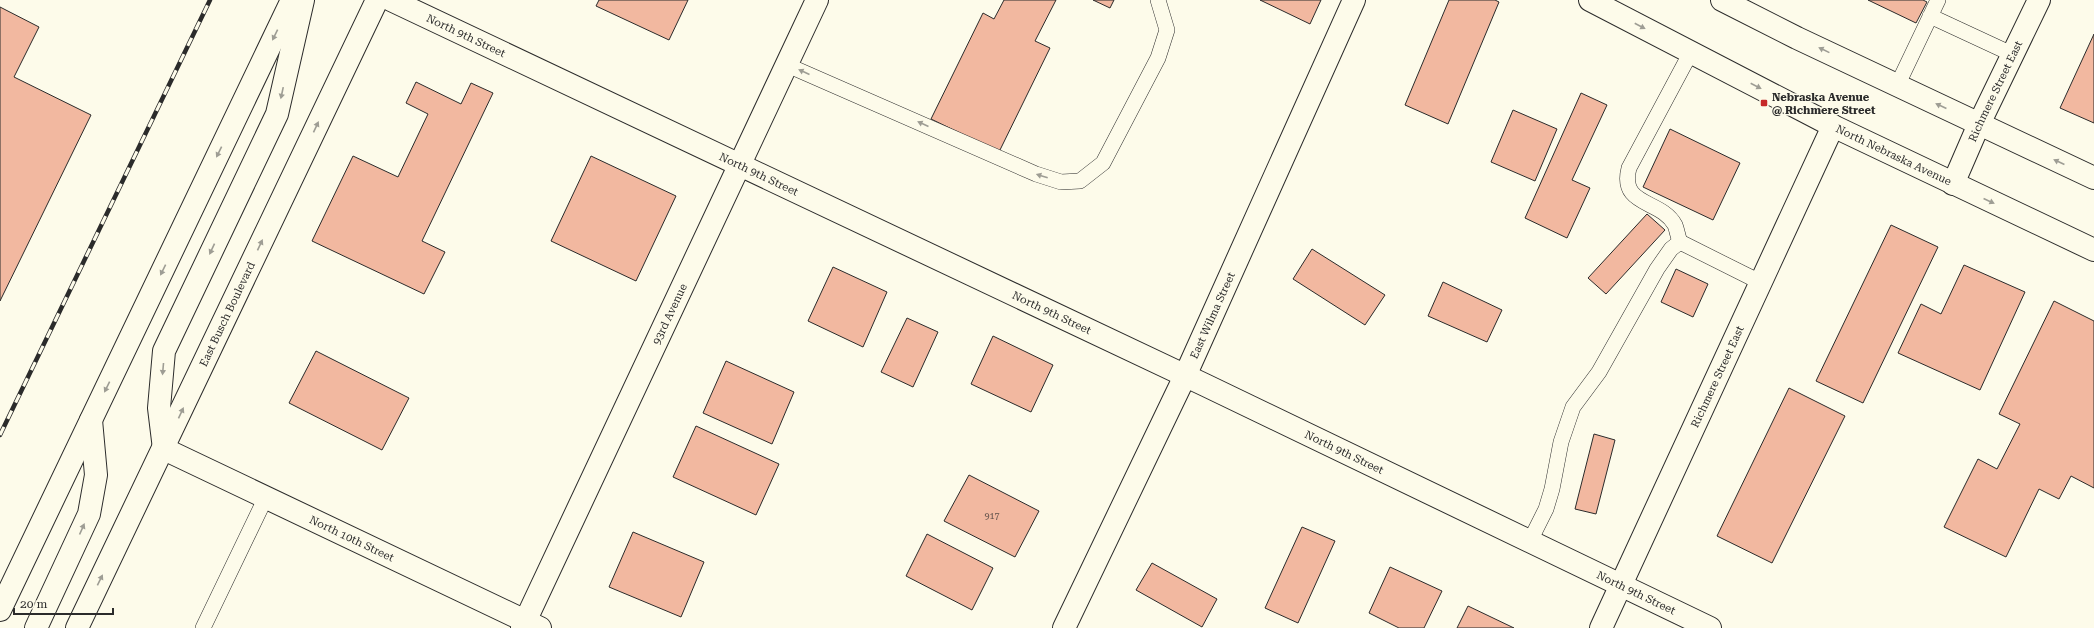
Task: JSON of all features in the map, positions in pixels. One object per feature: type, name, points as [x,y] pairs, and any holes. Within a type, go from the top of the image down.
[{"type":"street","points":[[0,610],[292,0]]},
{"type":"street","points":[[164,449],[159,408],[164,351],[277,114],[303,0]]},
{"type":"street","name":"East Busch Boulevard","points":[[77,628],[164,449],[376,0]]},
{"type":"street","name":"North 9th Street","points":[[391,0],[1185,376],[1710,628]]},
{"type":"street","name":"93rd Avenue","points":[[529,626],[739,165],[817,0]]},
{"type":"street","name":"East Wilma Street","points":[[1064,628],[1185,376],[1354,0]]},
{"type":"street","points":[[1722,0],[1897,86],[2094,178]]},
{"type":"street","name":"Richmere Street East","points":[[1953,184],[2039,0]]},
{"type":"street","name":"North Nebraska Avenue","points":[[1602,3],[1691,52],[1833,126],[2094,250]]},
{"type":"street","name":"Richmere Street East","points":[[1601,628],[1833,126]]},
{"type":"street","points":[[36,628],[89,514],[96,475],[91,420]]},
{"type":"street","name":"North 10th Street","points":[[164,449],[266,497],[529,626]]},
{"type":"lane","points":[[787,65],[1036,174],[1061,182],[1080,181],[1103,163],[1158,58],[1167,30],[1158,0]]},
{"type":"lane","points":[[1897,86],[1938,0]]},
{"type":"lane","points":[[1930,16],[2014,55]]},
{"type":"lane","points":[[1691,52],[1629,168],[1626,179],[1630,190],[1636,197],[1665,215],[1675,224],[1680,242],[1760,282]]},
{"type":"lane","points":[[1530,541],[1546,509],[1552,489],[1561,442],[1573,407],[1599,372],[1658,269],[1671,249],[1680,242]]},
{"type":"lane","points":[[203,628],[266,497]]},
{"type":"building","points":[[599,0],[688,0],[669,40],[596,6]]},
{"type":"building","points":[[1004,0],[1056,0],[1035,41],[1050,48],[999,152],[931,119],[983,13],[994,19]]},
{"type":"building","points":[[1093,0],[1114,0],[1110,8]]},
{"type":"building","points":[[1260,0],[1321,0],[1310,24]]},
{"type":"building","points":[[1449,0],[1495,0],[1499,2],[1448,124],[1405,105]]},
{"type":"building","points":[[1868,0],[1923,0],[1927,2],[1916,23]]},
{"type":"building","points":[[0,7],[39,27],[14,77],[91,115],[0,301]]},
{"type":"building","points":[[2094,34],[2094,123],[2060,108]]},
{"type":"building","points":[[416,82],[461,104],[471,83],[493,93],[422,241],[445,252],[424,294],[312,241],[353,156],[398,177],[428,114],[406,103]]},
{"type":"building","points":[[1581,93],[1607,105],[1572,180],[1590,188],[1567,238],[1525,218]]},
{"type":"building","points":[[1513,110],[1557,129],[1535,181],[1491,162]]},
{"type":"building","points":[[1670,129],[1740,163],[1713,220],[1643,187]]},
{"type":"building","points":[[591,156],[676,196],[636,281],[551,241]]},
{"type":"building","points":[[1647,214],[1665,230],[1606,294],[1588,278]]},
{"type":"building","points":[[1891,225],[1938,247],[1863,403],[1816,381]]},
{"type":"building","points":[[1312,249],[1385,295],[1365,325],[1293,279]]},
{"type":"building","points":[[1964,265],[2025,292],[1980,390],[1898,353],[1921,304],[1941,314]]},
{"type":"building","points":[[833,267],[887,292],[863,347],[808,321]]},
{"type":"building","points":[[1676,269],[1708,284],[1693,317],[1661,302]]},
{"type":"building","points":[[1443,282],[1502,310],[1487,342],[1428,316]]},
{"type":"building","points":[[2054,301],[2094,321],[2094,488],[2071,476],[2059,499],[2039,489],[2006,557],[1944,527],[1978,459],[1997,469],[2020,424],[1999,414]]},
{"type":"building","points":[[907,318],[938,332],[913,387],[881,372]]},
{"type":"building","points":[[993,336],[1053,365],[1031,412],[971,384]]},
{"type":"building","points":[[316,351],[409,398],[382,450],[289,403]]},
{"type":"building","points":[[726,361],[794,392],[772,444],[703,413]]},
{"type":"building","points":[[1789,388],[1845,416],[1772,563],[1717,536]]},
{"type":"building","points":[[696,426],[779,464],[756,515],[673,477]]},
{"type":"building","points":[[1594,434],[1615,440],[1596,514],[1575,509]]},
{"type":"building","points":[[969,475],[1039,511],[1015,557],[944,521]]},
{"type":"building","points":[[1302,527],[1335,541],[1298,623],[1265,608]]},
{"type":"building","points":[[633,532],[704,562],[681,617],[609,587]]},
{"type":"building","points":[[927,534],[993,568],[972,610],[906,576]]},
{"type":"building","points":[[1152,563],[1217,599],[1202,627],[1136,590]]},
{"type":"building","points":[[1390,567],[1442,591],[1424,628],[1399,628],[1369,613]]},
{"type":"building","points":[[1468,606],[1514,628],[1457,628]]},
{"type":"railway","points":[[0,435],[210,0]]},
{"type":"place","name":"Nebraska Avenue @ Richmere Street","points":[[1764,103]]}]
